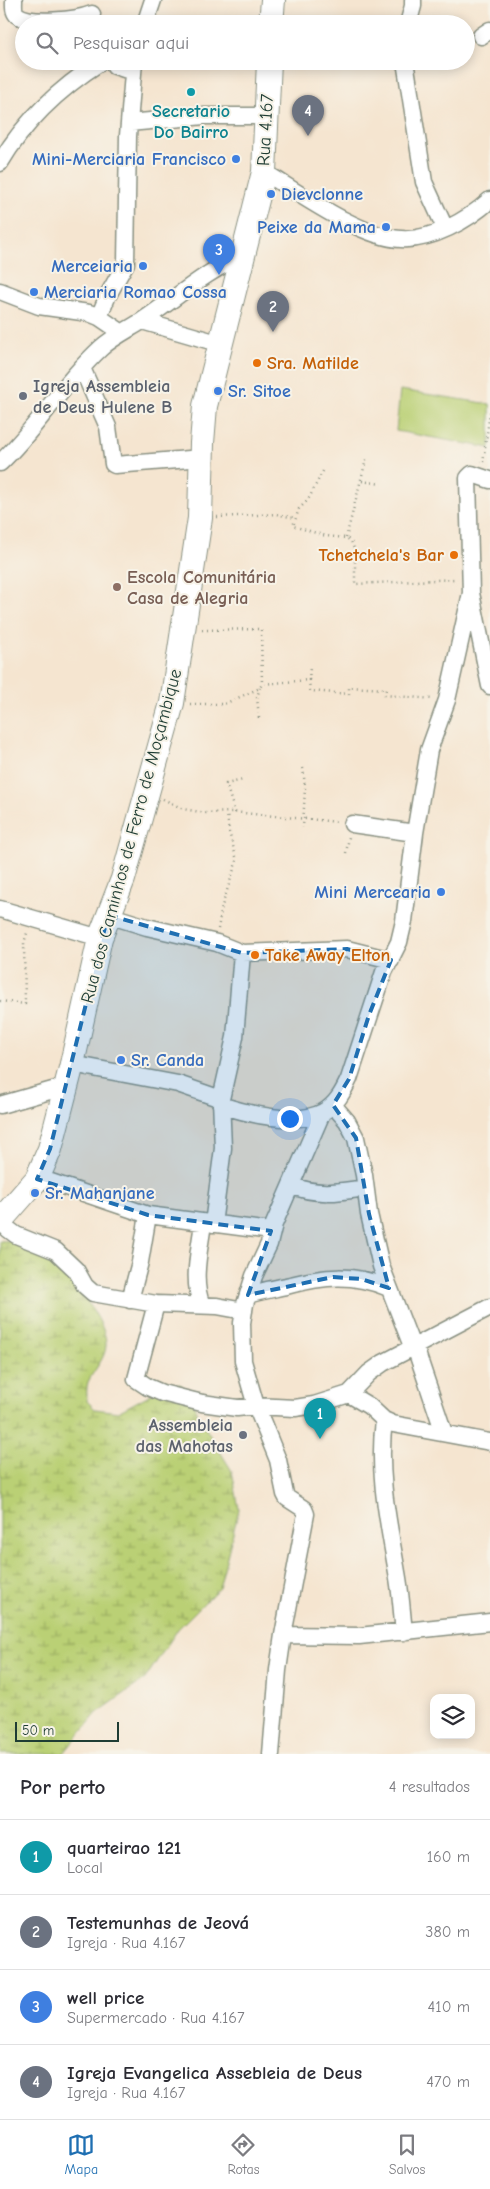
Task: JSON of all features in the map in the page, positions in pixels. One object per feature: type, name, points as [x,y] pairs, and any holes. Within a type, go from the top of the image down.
[{"type":"street","points":[[14,0],[14,10],[18,15]]},
{"type":"street","points":[[148,15],[153,0]]},
{"type":"street","points":[[272,15],[273,0]]},
{"type":"street","points":[[410,15],[413,0]]},
{"type":"street","points":[[0,163],[30,120],[53,97],[90,70]]},
{"type":"street","points":[[99,317],[108,295],[126,263],[129,123],[133,70]]},
{"type":"street","name":"Rua 4.167","points":[[221,344],[264,172],[269,70]]},
{"type":"street","points":[[406,70],[424,182],[445,228]]},
{"type":"street","points":[[129,123],[204,116],[266,116]]},
{"type":"street","points":[[264,172],[370,233],[401,239],[422,237],[445,228],[468,216],[490,200]]},
{"type":"street","points":[[0,463],[17,447],[82,368],[101,348],[121,332],[142,321],[224,263],[244,254]]},
{"type":"street","points":[[0,292],[40,306],[89,313],[99,317],[121,332]]},
{"type":"street","points":[[142,321],[221,344]]},
{"type":"street","name":"Rua dos Caminhos de Ferro de Moçambique","points":[[1,1218],[37,1179],[55,1132],[100,938],[125,872],[145,793],[172,703],[200,518],[205,406],[221,344]]},
{"type":"street","points":[[82,368],[108,427],[113,464],[115,466],[202,458]]},
{"type":"street","points":[[271,1754],[283,1635],[306,1514],[301,1507],[286,1498],[276,1454],[256,1406],[243,1360],[242,1323],[254,1276],[269,1244],[271,1231],[328,1109],[343,1093],[349,1080],[380,981],[399,942],[404,921],[415,833],[429,750],[447,700],[471,593],[468,478],[472,474],[486,478]]},
{"type":"street","points":[[471,593],[490,686]]},
{"type":"street","points":[[352,824],[415,833]]},
{"type":"street","points":[[0,909],[33,917],[100,938]]},
{"type":"street","points":[[108,915],[147,927],[217,943],[242,953],[347,949],[391,960]]},
{"type":"street","points":[[202,1305],[198,1292],[197,1276],[223,1148],[221,1102],[236,1037],[242,953]]},
{"type":"street","points":[[0,1105],[69,1075],[178,1084],[254,1114],[305,1118],[328,1109]]},
{"type":"street","points":[[328,1109],[347,1121],[356,1138],[381,1266],[410,1340],[415,1347],[444,1433]]},
{"type":"street","points":[[37,1179],[148,1215],[271,1231]]},
{"type":"street","points":[[291,1185],[312,1192],[365,1188]]},
{"type":"street","points":[[130,1300],[140,1262],[148,1215]]},
{"type":"street","points":[[1,1218],[8,1229],[16,1235],[56,1251],[76,1270],[89,1290],[130,1300],[156,1304],[202,1305],[246,1303],[261,1290],[333,1277],[362,1279],[390,1288]]},
{"type":"street","points":[[156,1304],[142,1361],[136,1376],[138,1381],[162,1392],[202,1403],[237,1408],[256,1406],[295,1408],[314,1406],[349,1394],[369,1373],[383,1363],[490,1307]]},
{"type":"street","points":[[349,1394],[369,1406],[384,1420],[402,1426],[490,1442]]},
{"type":"street","points":[[384,1420],[383,1496],[399,1580],[404,1632]]},
{"type":"street","points":[[283,1635],[338,1636],[404,1632],[490,1622]]},
{"type":"path","points":[[486,478],[490,412]]},
{"type":"path","points":[[346,538],[367,456]]},
{"type":"path","points":[[323,471],[308,500],[295,518],[293,526],[326,536],[346,538],[352,541],[355,551],[355,584],[449,580],[472,576]]},
{"type":"path","points":[[362,481],[380,484]]},
{"type":"path","points":[[200,518],[276,514],[295,518]]},
{"type":"path","points":[[184,631],[261,629],[259,718]]},
{"type":"path","points":[[310,666],[310,692],[348,694],[349,687],[386,689],[385,694],[447,700]]},
{"type":"path","points":[[172,703],[224,704],[261,686],[309,680]]},
{"type":"path","points":[[302,768],[303,828]]},
{"type":"path","points":[[235,813],[226,784],[243,780]]},
{"type":"path","points":[[145,793],[183,810],[304,818],[352,824]]},
{"type":"path","points":[[217,943],[222,906],[237,860],[229,832],[227,813]]},
{"type":"path","points":[[0,1001],[25,1004],[24,943],[33,917]]},
{"type":"highlighted area","points":[[108,915],[242,953],[347,949],[391,960],[369,1015],[349,1079],[333,1105],[356,1138],[369,1214],[389,1288],[361,1279],[333,1277],[248,1295],[271,1231],[148,1215],[37,1179],[50,1149]]},
{"type":"green space","points":[[400,390],[490,404],[490,448],[396,431]]},
{"type":"green space","points":[[27,1240],[50,1259],[76,1287],[88,1302],[104,1332],[105,1350],[102,1360],[88,1382],[87,1401],[95,1409],[118,1412],[164,1387],[180,1384],[187,1389],[201,1421],[232,1471],[239,1509],[219,1588],[178,1629],[145,1679],[97,1713],[63,1754],[0,1754],[0,1241]]},
{"type":"place","name":"Secretario Do Bairro","points":[[191,92]]},
{"type":"place","name":"Igreja Evangelica Assebleia de Deus","points":[[308,136]]},
{"type":"place","name":"Mini-Merciaria Francisco","points":[[236,159]]},
{"type":"place","name":"Dievclonne","points":[[271,194]]},
{"type":"place","name":"Peixe da Mama","points":[[386,227]]},
{"type":"place","name":"Merceiaria","points":[[143,266]]},
{"type":"place","name":"well price","points":[[219,275]]},
{"type":"place","name":"Merciaria Romao Cossa","points":[[34,292]]},
{"type":"place","name":"Testemunhas de Jeová","points":[[273,332]]},
{"type":"place","name":"Sra. Matilde","points":[[257,363]]},
{"type":"place","name":"Sr. Sitoe","points":[[218,391]]},
{"type":"place","name":"Igreja Assembleia de Deus Hulene B","points":[[23,396]]},
{"type":"place","name":"Tchetchela's Bar","points":[[454,555]]},
{"type":"place","name":"Escola Comunitária Casa de Alegria","points":[[117,587]]},
{"type":"place","name":"Mini Mercearia","points":[[441,892]]},
{"type":"place","name":"Take Away Elton","points":[[255,955]]},
{"type":"place","name":"Sr. Canda","points":[[121,1060]]},
{"type":"place","name":"Sr. Mahanjane","points":[[35,1193]]},
{"type":"place","name":"Assembleia das Mahotas","points":[[243,1435]]},
{"type":"place","name":"quarteirao 121","points":[[320,1439]]}]
